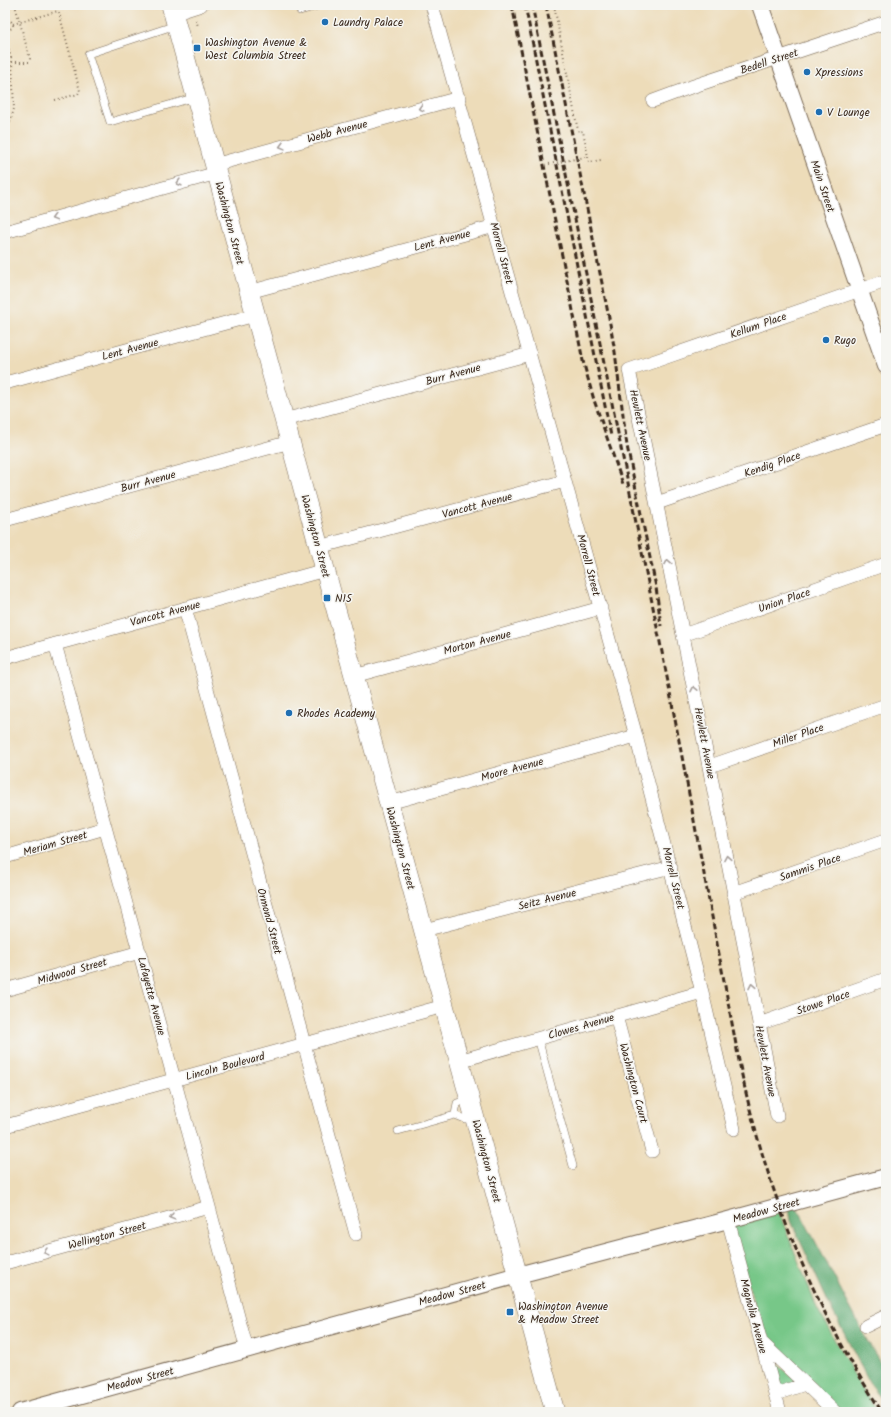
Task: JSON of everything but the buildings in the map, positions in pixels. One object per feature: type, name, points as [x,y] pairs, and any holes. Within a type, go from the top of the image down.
[{"type":"main road","name":"Washington Street","points":[[173,15],[555,1412]]},
{"type":"street","points":[[173,15],[201,5]]},
{"type":"street","name":"Morrell Street","points":[[432,5],[495,226],[636,736],[671,867],[734,1129]]},
{"type":"street","name":"Main Street","points":[[760,5],[858,290],[886,366]]},
{"type":"street","name":"Bedell Street","points":[[653,101],[886,22]]},
{"type":"street","name":"Webb Avenue","points":[[5,232],[459,98]]},
{"type":"street","name":"Lent Avenue","points":[[249,292],[495,226]]},
{"type":"street","name":"Kellum Place","points":[[629,370],[886,281]]},
{"type":"street","name":"Lent Avenue","points":[[5,384],[255,314]]},
{"type":"street","name":"Burr Avenue","points":[[284,420],[530,354]]},
{"type":"street","name":"Hewlett Avenue","points":[[629,370],[710,766],[733,893],[777,1116]]},
{"type":"street","name":"Kendig Place","points":[[657,503],[886,425]]},
{"type":"street","name":"Burr Avenue","points":[[5,520],[290,442]]},
{"type":"street","name":"Vancott Avenue","points":[[319,548],[565,481]]},
{"type":"street","name":"Union Place","points":[[683,635],[886,564]]},
{"type":"street","name":"Vancott Avenue","points":[[5,658],[325,570]]},
{"type":"street","name":"Ormond Street","points":[[185,608],[356,1234]]},
{"type":"street","name":"Morton Avenue","points":[[354,676],[601,608]]},
{"type":"street","name":"Lafayette Avenue","points":[[55,644],[175,1080],[247,1350]]},
{"type":"street","name":"Miller Place","points":[[710,766],[886,704]]},
{"type":"street","name":"Moore Avenue","points":[[389,803],[636,736]]},
{"type":"street","name":"Meriam Street","points":[[5,857],[105,828]]},
{"type":"street","name":"Sammis Place","points":[[733,893],[886,840]]},
{"type":"street","name":"Seitz Avenue","points":[[424,930],[671,867]]},
{"type":"street","name":"Midwood Street","points":[[5,990],[140,952]]},
{"type":"street","name":"Stowe Place","points":[[759,1024],[886,980]]},
{"type":"street","name":"Clowes Avenue","points":[[459,1061],[702,992]]},
{"type":"street","name":"Lincoln Boulevard","points":[[5,1126],[444,1006]]},
{"type":"street","name":"Washington Court","points":[[616,1016],[652,1151]]},
{"type":"street","name":"Meadow Street","points":[[21,1412],[518,1275],[886,1177]]},
{"type":"street","name":"Wellington Street","points":[[5,1263],[209,1207]]},
{"type":"street","name":"Magnolia Avenue","points":[[728,1220],[780,1412]]},
{"type":"street","points":[[866,1326],[886,1316]]},
{"type":"street","points":[[761,1342],[835,1412]]},
{"type":"street","points":[[776,1394],[805,1384]]},
{"type":"lane","points":[[300,11],[321,5]]},
{"type":"lane","points":[[173,15],[88,54],[110,122],[196,96]]},
{"type":"lane","points":[[538,1038],[573,1166]]},
{"type":"lane","points":[[398,1131],[455,1115],[465,1118],[472,1107],[457,1103],[455,1115]]},
{"type":"path","points":[[12,62],[30,62],[15,5]]},
{"type":"path","points":[[55,100],[78,94],[80,91],[57,5]]},
{"type":"path","points":[[554,5],[577,126],[579,132],[583,131],[589,162],[601,160]]},
{"type":"path","points":[[13,24],[8,21],[5,26],[10,28],[13,24],[58,11]]},
{"type":"path","points":[[196,20],[198,26]]},
{"type":"path","points":[[5,34],[12,62],[14,109],[6,134],[5,150]]},
{"type":"path","points":[[5,120],[11,120]]},
{"type":"path","points":[[549,164],[585,157]]},
{"type":"green space","points":[[793,1201],[872,1349],[886,1371],[886,1405],[870,1384],[828,1302],[791,1221],[788,1202]]},
{"type":"green space","points":[[776,1205],[817,1308],[862,1389],[878,1412],[835,1412],[769,1351],[728,1220]]},
{"type":"green space","points":[[771,1359],[799,1382],[780,1388]]},
{"type":"railway","points":[[512,5],[583,361],[594,400],[623,484]]},
{"type":"railway","points":[[525,5],[611,436]]},
{"type":"railway","points":[[532,5],[668,682],[740,1066],[751,1112],[763,1157],[794,1245],[834,1330],[882,1412]]},
{"type":"railway","points":[[546,5],[609,318],[615,352],[627,446],[656,587],[661,626]]},
{"type":"place","name":"Laundry Palace","points":[[325,22]]},
{"type":"place","name":"Washington Avenue & West Columbia Street","points":[[197,48]]},
{"type":"place","name":"Xpressions","points":[[807,72]]},
{"type":"place","name":"V Lounge","points":[[819,112]]},
{"type":"place","name":"Rugo","points":[[826,340]]},
{"type":"place","name":"N15","points":[[327,598]]},
{"type":"place","name":"Rhodes Academy","points":[[289,713]]},
{"type":"place","name":"Washington Avenue & Meadow Street","points":[[510,1312]]}]
